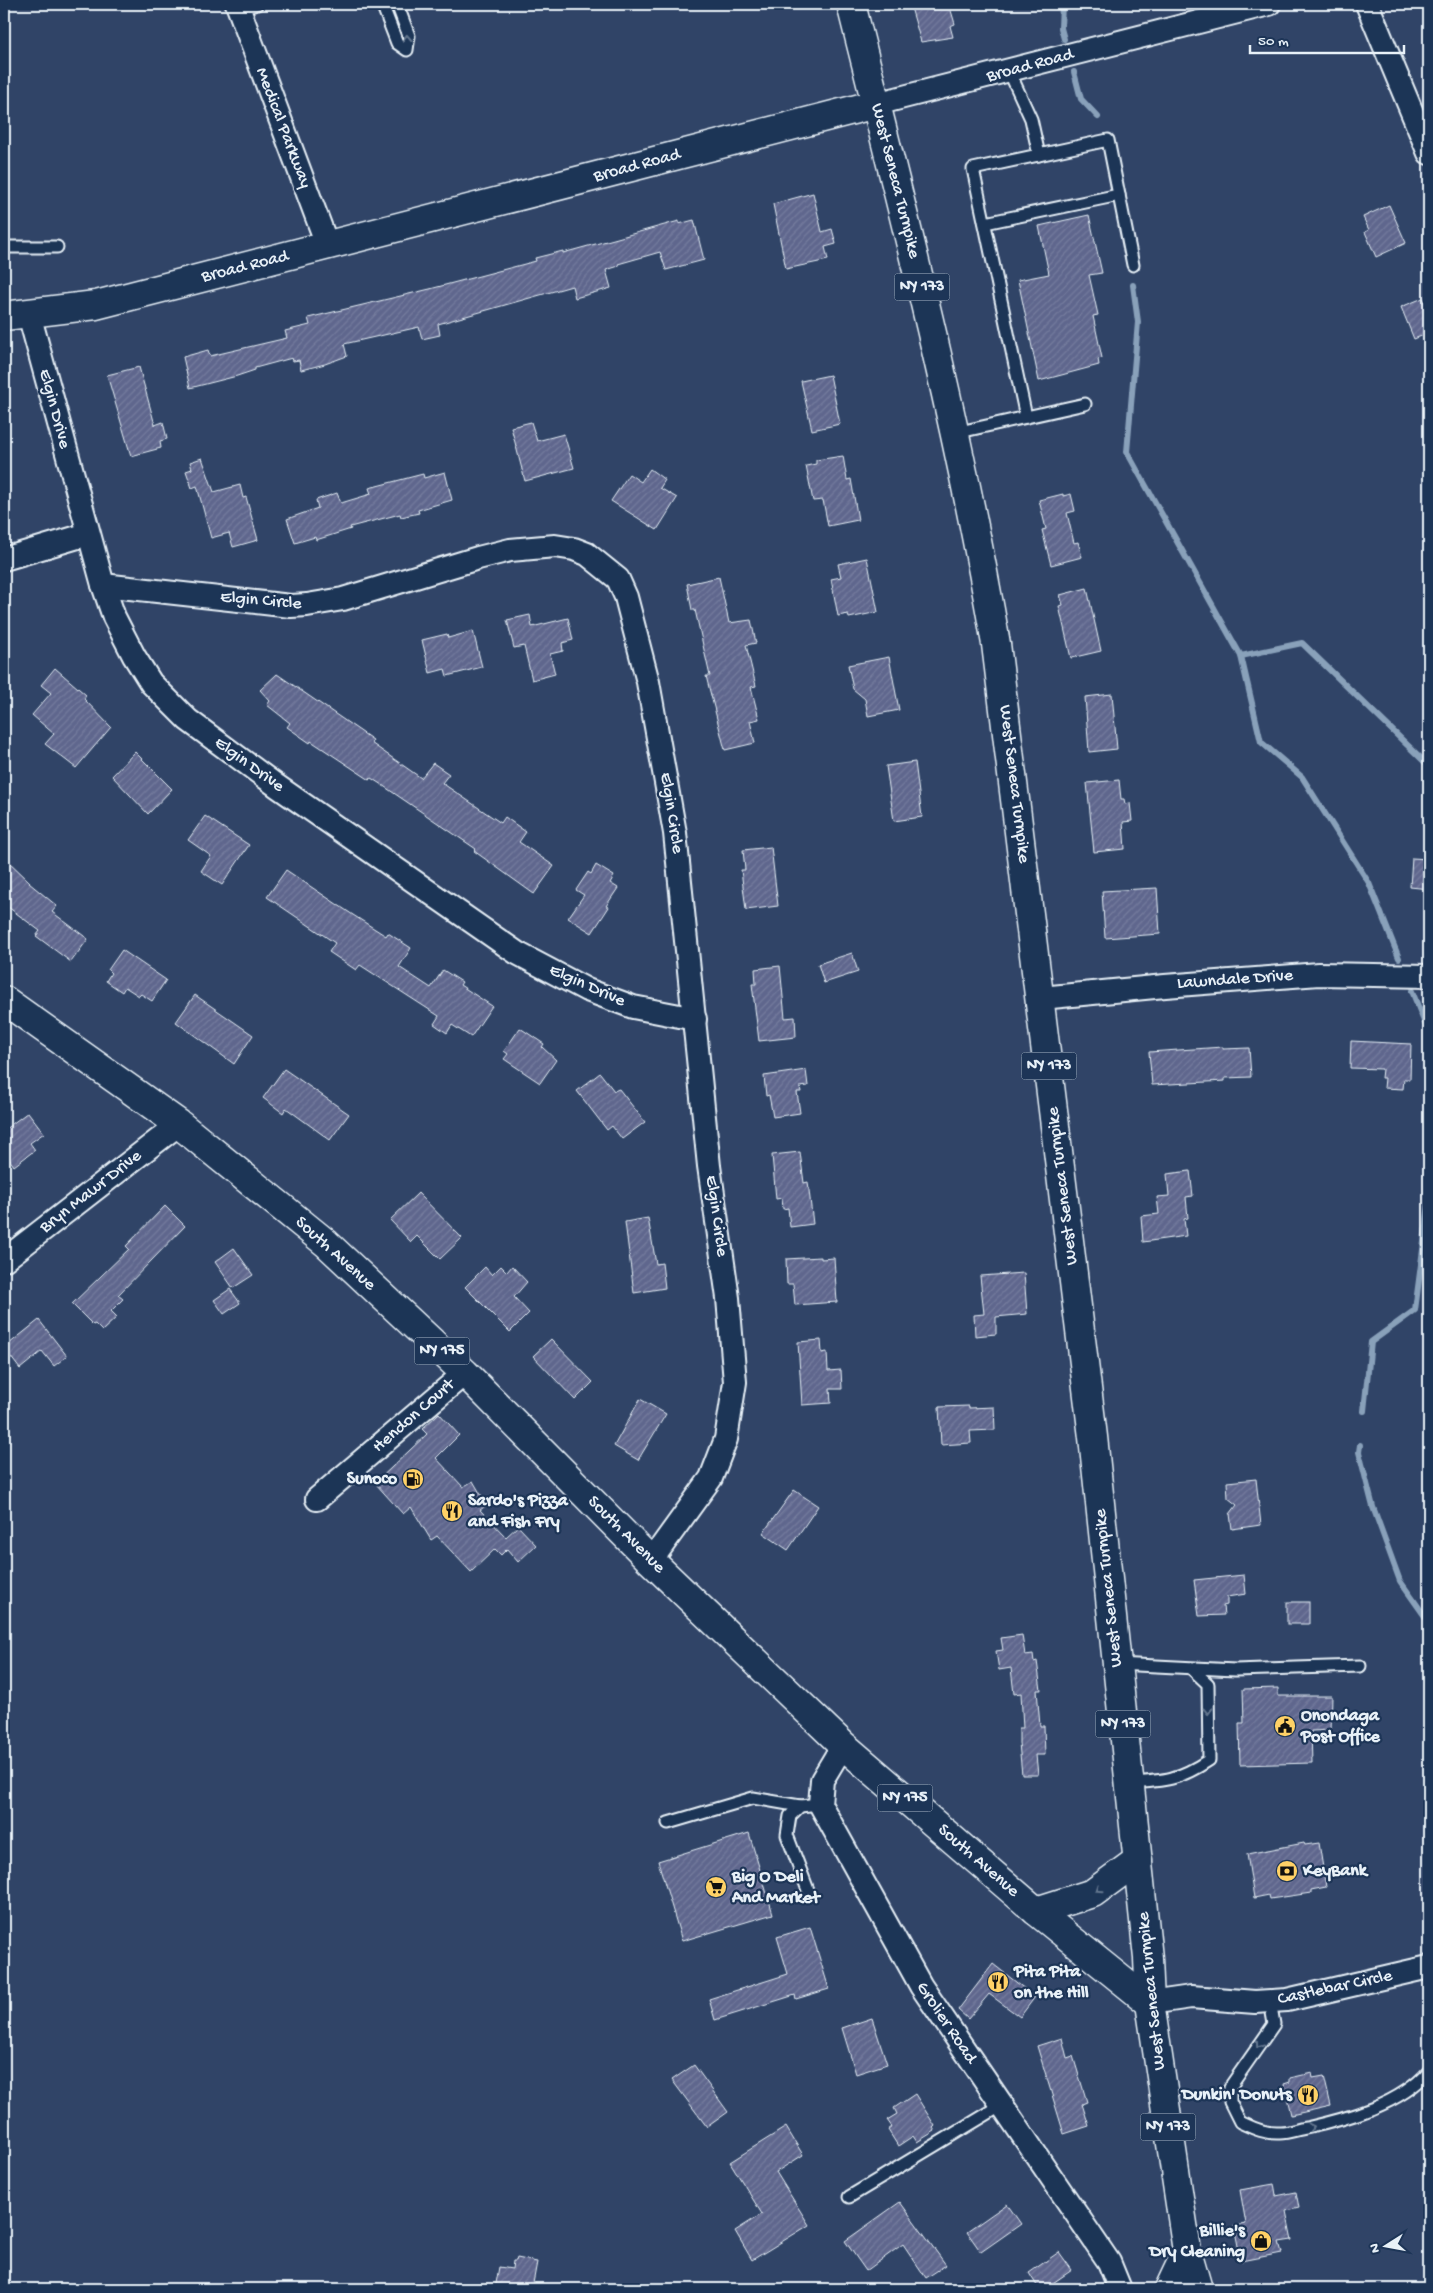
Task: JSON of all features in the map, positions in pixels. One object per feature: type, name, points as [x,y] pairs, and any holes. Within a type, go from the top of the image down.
[{"type":"main road","name":"West Seneca Turnpike","points":[[851,4],[936,347],[975,524],[996,644],[1041,998],[1117,1664],[1148,1958],[1150,2003],[1187,2251],[1198,2289]]},
{"type":"main road","name":"Broad Road","points":[[16,315],[96,305],[328,247],[876,104]]},
{"type":"main road","name":"South Avenue","points":[[4,1000],[178,1124],[326,1243],[465,1372],[652,1561],[843,1745],[1036,1911],[1150,2003]]},
{"type":"main road","points":[[1036,1911],[1093,1894],[1138,1860]]},
{"type":"main road","points":[[1169,2289],[1187,2251]]},
{"type":"street","name":"Broad Road","points":[[876,104],[1268,4]]},
{"type":"street","points":[[1367,4],[1429,153]]},
{"type":"street","name":"Medical Parkway","points":[[244,6],[328,247]]},
{"type":"street","name":"Elgin Drive","points":[[16,315],[114,617],[134,656],[151,683],[188,720],[270,780],[517,953],[587,990],[634,1007],[695,1019]]},
{"type":"street","points":[[4,559],[88,534]]},
{"type":"street","name":"Elgin Circle","points":[[103,584],[291,606],[307,605],[343,599],[510,550],[555,546],[587,554],[618,579],[626,596],[648,682],[675,833],[709,1166],[728,1298],[735,1382],[726,1440],[711,1478],[652,1561]]},
{"type":"street","name":"Lawndale Drive","points":[[1041,998],[1319,974],[1429,976]]},
{"type":"street","name":"Bryn Mawr Drive","points":[[4,1260],[178,1124]]},
{"type":"street","name":"Hendon Court","points":[[317,1499],[465,1372]]},
{"type":"street","points":[[810,1805],[822,1780],[843,1745]]},
{"type":"street","name":"Grolier Road","points":[[810,1805],[906,1963],[1109,2262],[1120,2289]]},
{"type":"street","name":"Castlebar Circle","points":[[1150,2003],[1191,1997],[1270,2001],[1335,1990],[1429,1967]]},
{"type":"lane","points":[[382,4],[397,43],[407,50],[410,36],[397,4]]},
{"type":"lane","points":[[1009,71],[1031,119],[1039,155]]},
{"type":"lane","points":[[1026,418],[973,170],[1108,140],[1133,265]]},
{"type":"lane","points":[[985,223],[1119,195]]},
{"type":"lane","points":[[4,247],[57,247]]},
{"type":"lane","points":[[955,432],[1085,404]]},
{"type":"lane","points":[[1117,1664],[1235,1670],[1360,1666]]},
{"type":"lane","points":[[1130,1783],[1163,1782],[1188,1775],[1209,1760],[1208,1684],[1192,1669]]},
{"type":"lane","points":[[668,1823],[753,1798],[810,1805]]},
{"type":"lane","points":[[808,1890],[787,1835],[790,1816],[810,1805]]},
{"type":"lane","points":[[1270,2001],[1274,2024],[1230,2087],[1230,2102],[1240,2122],[1262,2132],[1280,2133],[1348,2119],[1390,2100],[1423,2078],[1429,2071]]},
{"type":"lane","points":[[849,2197],[1002,2105]]},
{"type":"building","points":[[910,4],[949,4],[955,24],[950,26],[953,37],[921,42]]},
{"type":"building","points":[[813,193],[822,232],[832,229],[836,244],[825,247],[828,260],[786,269],[773,204]]},
{"type":"building","points":[[1389,205],[1406,243],[1376,257],[1365,232],[1369,230],[1363,217]]},
{"type":"building","points":[[1089,215],[1102,273],[1089,275],[1098,315],[1093,316],[1102,358],[1098,359],[1099,365],[1039,381],[1018,280],[1049,274],[1039,226]]},
{"type":"building","points":[[694,220],[704,260],[666,270],[660,252],[618,264],[619,266],[606,270],[611,288],[575,298],[572,286],[438,324],[440,335],[422,339],[419,327],[344,344],[347,356],[325,364],[301,370],[299,360],[293,361],[292,358],[255,368],[255,370],[237,376],[190,388],[183,357],[208,350],[210,356],[287,338],[285,331],[310,325],[308,318],[430,289],[536,261],[535,258],[563,251],[563,253],[679,221],[679,224]]},
{"type":"building","points":[[1423,298],[1429,311],[1429,333],[1414,339],[1401,307]]},
{"type":"building","points":[[139,367],[155,425],[163,422],[167,439],[160,441],[161,448],[131,456],[107,375]]},
{"type":"building","points":[[830,375],[840,424],[812,430],[801,381]]},
{"type":"building","points":[[531,422],[537,441],[564,434],[574,468],[525,481],[511,427]]},
{"type":"building","points":[[843,456],[847,480],[851,479],[858,520],[828,526],[823,500],[813,501],[806,466],[816,464],[816,460]]},
{"type":"building","points":[[202,458],[214,492],[240,485],[243,498],[246,497],[258,540],[233,547],[229,533],[211,538],[197,486],[192,488],[186,471],[192,469],[190,462]]},
{"type":"building","points":[[650,469],[665,480],[660,488],[677,498],[657,530],[611,501],[629,474],[641,482]]},
{"type":"building","points":[[445,472],[452,500],[418,510],[419,513],[401,517],[400,514],[350,527],[351,529],[316,540],[315,537],[295,543],[287,519],[318,508],[316,500],[337,493],[341,503],[371,494],[369,488],[423,474],[424,478]]},
{"type":"building","points":[[1063,494],[1063,496],[1071,494],[1075,511],[1067,513],[1074,543],[1078,542],[1082,557],[1051,565],[1042,530],[1046,529],[1039,500]]},
{"type":"building","points":[[867,558],[878,612],[849,618],[848,614],[838,616],[831,579],[841,577],[838,564]]},
{"type":"building","points":[[719,577],[729,623],[751,620],[756,643],[746,645],[756,686],[751,687],[759,719],[750,721],[755,743],[725,750],[706,676],[710,676],[687,584]]},
{"type":"building","points":[[1087,588],[1101,651],[1071,658],[1059,606],[1063,605],[1060,595]]},
{"type":"building","points":[[530,615],[532,627],[568,618],[573,640],[562,643],[563,651],[550,654],[555,674],[532,680],[524,646],[514,648],[507,620]]},
{"type":"building","points":[[473,631],[482,667],[447,676],[445,669],[430,673],[422,640],[447,634],[448,638]]},
{"type":"building","points":[[889,657],[899,710],[868,716],[865,699],[853,689],[848,665]]},
{"type":"building","points":[[55,668],[86,695],[84,699],[111,727],[76,768],[45,744],[54,734],[32,715],[51,693],[41,685]]},
{"type":"building","points":[[277,674],[373,740],[371,743],[421,778],[433,763],[449,774],[442,783],[501,823],[505,817],[526,832],[519,842],[554,866],[534,894],[474,851],[476,849],[382,785],[371,778],[370,780],[287,727],[290,723],[267,705],[270,701],[260,690]]},
{"type":"building","points":[[1112,694],[1117,749],[1089,752],[1085,697]]},
{"type":"building","points":[[135,752],[172,789],[148,814],[112,776]]},
{"type":"building","points":[[915,762],[922,817],[894,821],[886,766]]},
{"type":"building","points":[[1119,780],[1121,799],[1124,799],[1125,804],[1130,803],[1132,821],[1123,822],[1125,849],[1094,852],[1087,783]]},
{"type":"building","points":[[205,816],[249,845],[222,885],[201,871],[211,856],[188,840]]},
{"type":"building","points":[[771,847],[778,906],[746,910],[741,870],[745,870],[743,850]]},
{"type":"building","points":[[4,857],[29,883],[57,906],[52,912],[88,939],[71,962],[36,936],[40,931],[4,904]]},
{"type":"building","points":[[1412,858],[1429,859],[1429,889],[1410,887]]},
{"type":"building","points":[[596,865],[614,876],[610,883],[618,888],[606,906],[609,907],[592,933],[568,918],[584,895],[576,890],[588,872],[591,874]]},
{"type":"building","points":[[286,870],[386,936],[388,933],[411,948],[399,967],[431,988],[443,970],[462,982],[460,985],[492,1006],[471,1037],[452,1025],[447,1033],[434,1024],[439,1016],[360,965],[356,970],[329,952],[335,943],[267,897]]},
{"type":"building","points":[[1157,888],[1160,934],[1105,938],[1102,891]]},
{"type":"building","points":[[122,950],[166,980],[152,1001],[141,994],[139,996],[125,987],[122,992],[106,981],[111,973],[108,970]]},
{"type":"building","points":[[852,953],[858,972],[824,983],[818,964]]},
{"type":"building","points":[[780,966],[785,1018],[795,1017],[796,1037],[759,1041],[752,984],[756,984],[755,969]]},
{"type":"building","points":[[195,995],[253,1035],[234,1064],[176,1022]]},
{"type":"building","points":[[520,1028],[544,1044],[542,1047],[556,1060],[540,1083],[504,1059],[508,1054],[504,1051]]},
{"type":"building","points":[[1351,1041],[1411,1044],[1410,1079],[1404,1079],[1403,1089],[1384,1088],[1385,1078],[1381,1078],[1382,1069],[1350,1068]]},
{"type":"building","points":[[1223,1047],[1223,1049],[1249,1048],[1251,1077],[1225,1078],[1225,1081],[1152,1085],[1149,1052]]},
{"type":"building","points":[[284,1069],[349,1114],[330,1140],[286,1108],[283,1113],[263,1098]]},
{"type":"building","points":[[806,1070],[808,1086],[800,1087],[801,1092],[797,1092],[800,1113],[773,1117],[769,1095],[766,1096],[764,1076]]},
{"type":"building","points":[[600,1073],[614,1091],[619,1089],[645,1122],[622,1139],[612,1126],[607,1130],[577,1091]]},
{"type":"building","points":[[28,1112],[44,1133],[30,1143],[35,1150],[14,1166],[4,1152],[4,1130]]},
{"type":"building","points":[[800,1152],[804,1183],[808,1182],[813,1224],[790,1227],[788,1208],[783,1209],[782,1198],[776,1199],[772,1155]]},
{"type":"building","points":[[1190,1171],[1193,1196],[1186,1197],[1188,1218],[1184,1219],[1186,1236],[1143,1242],[1141,1216],[1159,1214],[1157,1197],[1169,1196],[1167,1174]]},
{"type":"building","points":[[418,1193],[462,1238],[440,1259],[417,1236],[411,1242],[390,1220]]},
{"type":"building","points":[[165,1206],[185,1226],[118,1295],[123,1299],[111,1311],[117,1317],[102,1331],[95,1324],[93,1325],[72,1304],[129,1249],[126,1246]]},
{"type":"building","points":[[648,1218],[656,1264],[662,1263],[665,1288],[634,1293],[625,1222]]},
{"type":"building","points":[[234,1248],[253,1275],[233,1288],[215,1262]]},
{"type":"building","points":[[821,1257],[821,1259],[834,1258],[837,1302],[795,1305],[793,1284],[787,1284],[786,1259]]},
{"type":"building","points":[[501,1266],[507,1272],[512,1266],[527,1282],[514,1297],[529,1313],[510,1332],[465,1287],[485,1267],[492,1275]]},
{"type":"building","points":[[1024,1273],[1027,1314],[996,1317],[996,1334],[975,1336],[974,1315],[984,1314],[980,1276]]},
{"type":"building","points":[[230,1289],[240,1303],[224,1314],[214,1300]]},
{"type":"building","points":[[39,1320],[67,1356],[54,1366],[42,1351],[20,1369],[4,1348]]},
{"type":"building","points":[[551,1339],[593,1382],[575,1400],[533,1356]]},
{"type":"building","points":[[821,1340],[822,1353],[827,1352],[828,1371],[841,1370],[842,1389],[830,1389],[831,1403],[802,1405],[798,1342]]},
{"type":"building","points":[[640,1399],[666,1414],[638,1460],[614,1446]]},
{"type":"building","points":[[969,1406],[969,1408],[994,1407],[995,1430],[970,1431],[971,1443],[941,1445],[939,1407]]},
{"type":"building","points":[[439,1413],[459,1435],[436,1458],[463,1487],[473,1481],[487,1505],[480,1510],[506,1537],[518,1526],[536,1545],[518,1562],[507,1549],[501,1555],[495,1549],[471,1572],[437,1536],[431,1540],[411,1507],[403,1514],[375,1483],[427,1434],[422,1429]]},
{"type":"building","points":[[1256,1479],[1261,1525],[1232,1529],[1230,1514],[1237,1505],[1228,1498],[1227,1482]]},
{"type":"building","points":[[794,1490],[818,1506],[788,1550],[763,1533]]},
{"type":"building","points":[[1244,1575],[1246,1594],[1227,1597],[1227,1605],[1223,1606],[1224,1615],[1199,1616],[1194,1580]]},
{"type":"building","points":[[1287,1602],[1309,1602],[1309,1624],[1287,1624]]},
{"type":"building","points":[[1022,1635],[1025,1655],[1033,1654],[1034,1662],[1037,1661],[1041,1690],[1037,1690],[1040,1726],[1044,1726],[1045,1755],[1036,1755],[1038,1775],[1022,1775],[1019,1743],[1019,1728],[1023,1728],[1021,1693],[1014,1694],[1011,1668],[999,1670],[996,1651],[1003,1650],[1001,1638]]},
{"type":"building","name":"Onondaga Post Office","points":[[1278,1688],[1278,1696],[1332,1696],[1331,1730],[1311,1731],[1312,1763],[1240,1765],[1239,1723],[1244,1723],[1243,1689]]},
{"type":"building","name":"Big O Deli And Market","points":[[749,1833],[773,1914],[682,1941],[658,1861]]},
{"type":"building","name":"KeyBank","points":[[1304,1843],[1305,1845],[1319,1843],[1326,1887],[1311,1890],[1311,1893],[1270,1899],[1269,1895],[1254,1898],[1247,1854]]},
{"type":"building","points":[[810,1927],[829,1989],[796,1999],[795,1995],[715,2020],[709,1999],[788,1974],[777,1937]]},
{"type":"building","name":"Pita Pita on the Hill","points":[[993,1964],[1035,1997],[1020,2017],[989,1994],[968,2019],[958,2010]]},
{"type":"building","points":[[872,2018],[887,2064],[856,2074],[842,2028]]},
{"type":"building","points":[[1062,2038],[1067,2058],[1073,2056],[1087,2102],[1082,2104],[1089,2126],[1064,2134],[1037,2046]]},
{"type":"building","points":[[694,2065],[728,2112],[707,2127],[672,2080]]},
{"type":"building","name":"Dunkin' Donuts","points":[[1312,2073],[1313,2078],[1324,2076],[1331,2106],[1291,2115],[1284,2084],[1290,2082],[1290,2078]]},
{"type":"building","points":[[915,2094],[935,2126],[933,2128],[935,2131],[917,2142],[913,2136],[898,2146],[888,2130],[892,2127],[887,2120],[897,2114],[894,2108]]},
{"type":"building","points":[[786,2127],[803,2155],[776,2172],[809,2225],[752,2260],[735,2231],[762,2214],[730,2162]]},
{"type":"building","points":[[1274,2184],[1276,2196],[1296,2192],[1299,2208],[1286,2211],[1292,2240],[1279,2242],[1282,2253],[1241,2261],[1234,2226],[1246,2224],[1240,2190]]},
{"type":"building","points":[[900,2202],[946,2265],[926,2278],[903,2244],[866,2271],[845,2241]]},
{"type":"building","points":[[1007,2204],[1021,2224],[981,2252],[967,2232]]},
{"type":"building","points":[[1059,2252],[1072,2270],[1044,2289],[1039,2289],[1029,2273]]},
{"type":"building","points":[[517,2258],[537,2262],[532,2289],[495,2289],[499,2267],[512,2269],[513,2261],[516,2261]]},
{"type":"waterway","points":[[1062,4],[1061,28],[1064,39]]},
{"type":"waterway","points":[[1074,72],[1081,99],[1098,117]]},
{"type":"waterway","points":[[1133,285],[1138,322],[1127,452],[1241,656],[1261,742],[1302,777],[1369,883],[1399,958]]},
{"type":"waterway","points":[[1241,656],[1302,643],[1429,766]]},
{"type":"waterway","points":[[1412,991],[1429,1034]]},
{"type":"waterway","points":[[1364,1411],[1371,1342],[1415,1310],[1429,1204]]},
{"type":"waterway","points":[[1360,1445],[1359,1452],[1373,1507],[1400,1581],[1429,1622]]},
{"type":"place","name":"Sunoco","points":[[413,1479]]},
{"type":"place","name":"Sardo's Pizza and Fish Fry","points":[[452,1511]]},
{"type":"place","name":"Onondaga Post Office","points":[[1285,1726]]},
{"type":"place","name":"KeyBank","points":[[1287,1871]]},
{"type":"place","name":"Big O Deli And Market","points":[[716,1887]]},
{"type":"place","name":"Pita Pita on the Hill","points":[[998,1982]]},
{"type":"place","name":"Dunkin' Donuts","points":[[1308,2095]]},
{"type":"place","name":"Billie's Dry Cleaning","points":[[1261,2241]]}]
